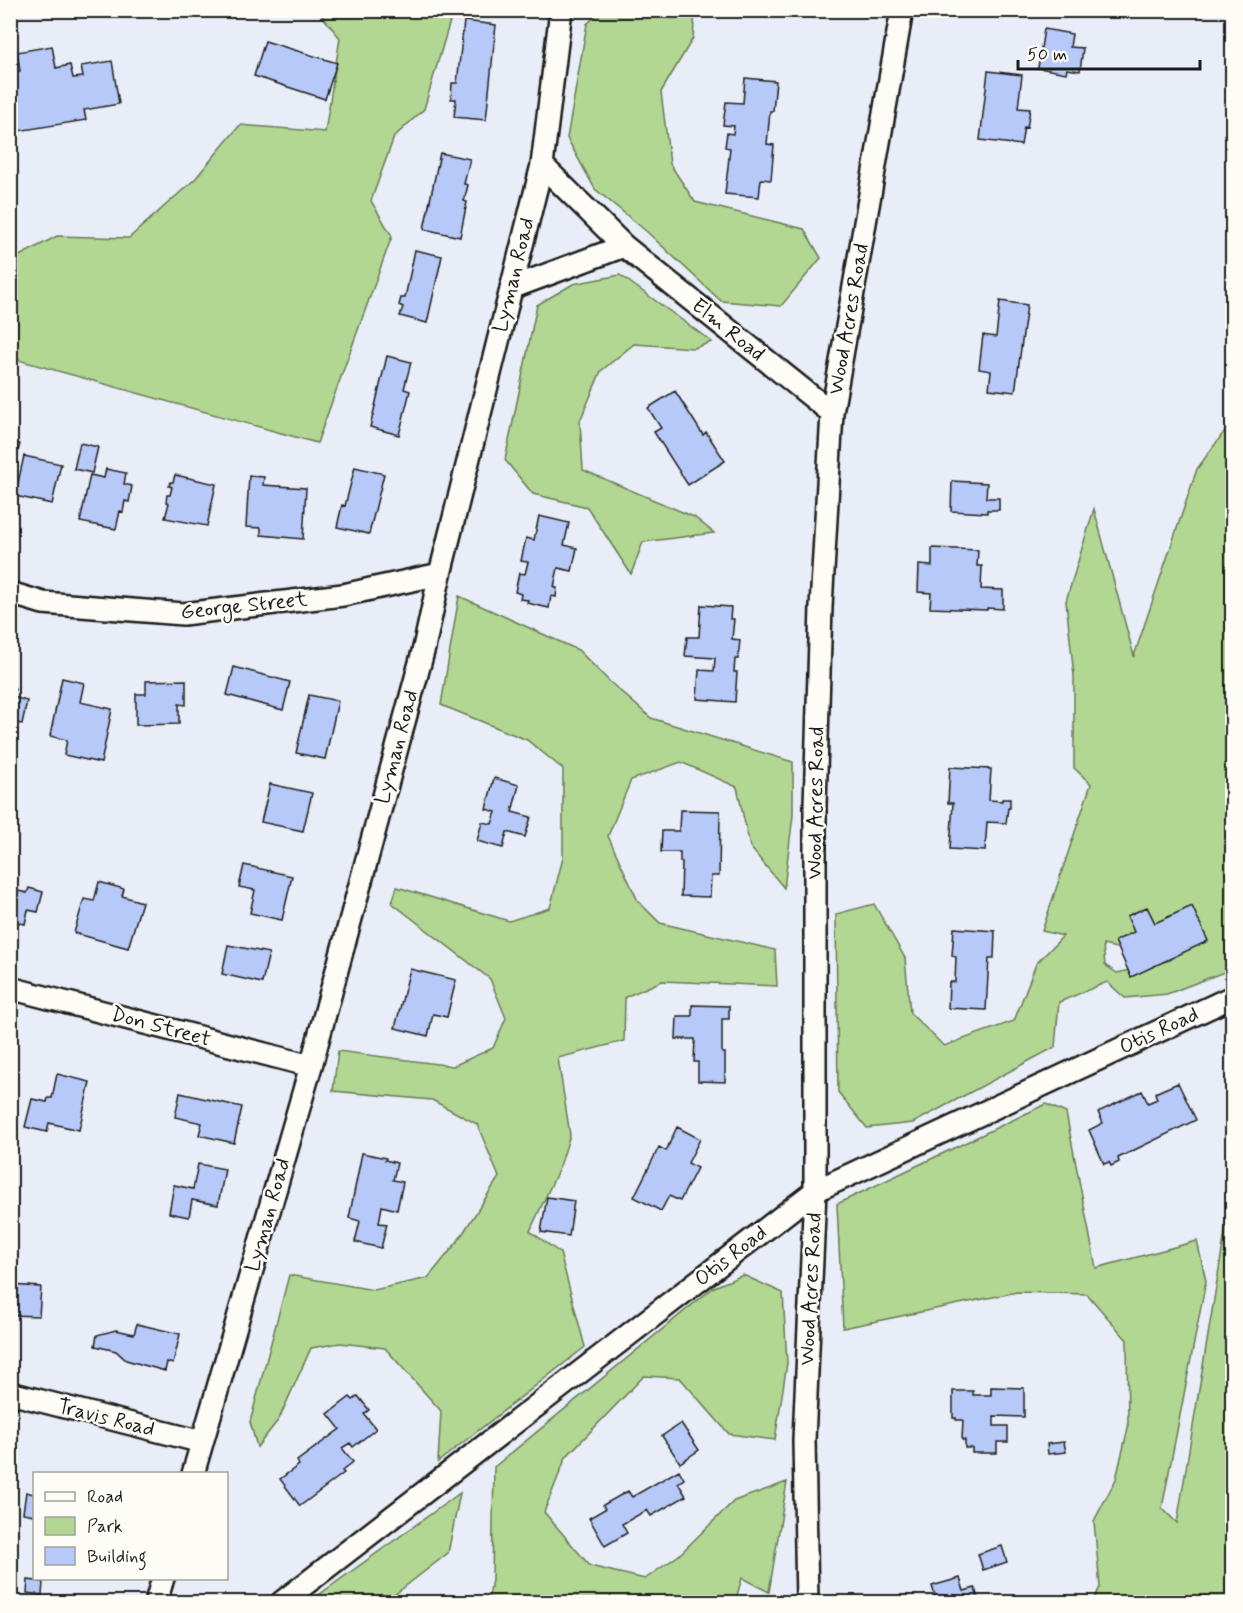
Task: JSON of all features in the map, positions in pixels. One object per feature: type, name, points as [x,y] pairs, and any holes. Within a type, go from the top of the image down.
[{"type":"street","name":"Lyman Road","points":[[193,1472],[311,1066],[424,648],[440,574],[542,165],[561,10]]},
{"type":"street","name":"Wood Acres Road","points":[[807,1602],[804,1440],[815,1191],[815,805],[821,607],[832,413],[902,10]]},
{"type":"street","name":"Elm Road","points":[[542,165],[624,246],[832,413]]},
{"type":"street","points":[[511,288],[624,246]]},
{"type":"street","name":"George Street","points":[[10,593],[43,603],[183,614],[343,595],[440,574]]},
{"type":"street","name":"Don Street","points":[[10,988],[311,1066]]},
{"type":"street","name":"Otis Road","points":[[282,1602],[815,1191],[1233,997]]},
{"type":"street","name":"Travis Road","points":[[10,1393],[202,1442]]},
{"type":"street","points":[[156,1602],[162,1580]]},
{"type":"green space","points":[[318,11],[453,11],[424,109],[394,137],[371,201],[392,236],[317,443],[11,358],[10,261],[57,236],[129,238],[195,179],[240,125],[325,132],[340,38]]},
{"type":"green space","points":[[601,11],[695,11],[693,38],[661,92],[670,164],[695,202],[804,229],[821,258],[781,306],[721,301],[646,231],[595,189],[567,138],[587,24]]},
{"type":"green space","points":[[620,275],[712,342],[694,348],[634,344],[601,371],[580,421],[583,470],[694,517],[714,533],[643,542],[631,574],[587,507],[533,494],[505,460],[537,305],[573,284]]},
{"type":"green space","points":[[1232,421],[1232,973],[1224,972],[1167,994],[1125,998],[1107,982],[1059,1002],[1055,1047],[913,1123],[867,1128],[838,1092],[836,914],[874,904],[905,958],[910,1013],[944,1046],[1014,1021],[1036,964],[1063,936],[1042,931],[1091,784],[1074,768],[1074,676],[1066,601],[1094,509],[1134,656],[1197,469]],"holes":[[[1103,945],[1171,960],[1117,973],[1105,965]]]},
{"type":"green space","points":[[459,596],[578,650],[651,718],[793,762],[793,815],[784,888],[750,847],[737,787],[681,762],[631,780],[608,836],[638,901],[660,923],[775,950],[777,986],[662,981],[625,997],[624,1041],[558,1058],[570,1135],[560,1166],[530,1231],[560,1253],[585,1347],[438,1462],[441,1411],[385,1348],[340,1343],[311,1348],[279,1419],[257,1447],[250,1422],[289,1275],[374,1290],[428,1278],[458,1241],[499,1177],[477,1124],[432,1100],[333,1091],[338,1051],[453,1066],[493,1048],[506,1018],[490,979],[392,903],[397,887],[509,921],[550,908],[563,858],[563,769],[527,740],[441,705]]},
{"type":"green space","points":[[1046,1104],[1066,1113],[1096,1268],[1197,1241],[1206,1281],[1162,1508],[1177,1523],[1232,1190],[1232,1602],[1093,1602],[1100,1587],[1094,1521],[1116,1479],[1128,1428],[1127,1340],[1087,1294],[1017,1292],[843,1328],[837,1204]]},
{"type":"green space","points":[[743,1275],[783,1293],[787,1363],[775,1440],[729,1434],[680,1378],[644,1376],[566,1457],[544,1512],[590,1566],[645,1579],[679,1555],[734,1501],[787,1482],[769,1592],[742,1578],[735,1602],[488,1602],[492,1580],[494,1467],[714,1287]]},
{"type":"green space","points":[[460,1493],[448,1553],[389,1599],[384,1602],[309,1602]]},
{"type":"building","points":[[464,21],[496,25],[486,120],[454,117],[456,99],[451,99],[452,83],[457,83]]},
{"type":"building","points":[[1044,29],[1072,34],[1070,47],[1083,48],[1080,71],[1067,69],[1066,73],[1038,68]]},
{"type":"building","points":[[265,41],[337,63],[325,99],[254,76]]},
{"type":"building","points":[[52,46],[56,68],[70,65],[73,78],[83,77],[81,66],[112,61],[119,104],[84,110],[86,120],[18,131],[10,86],[10,73],[20,71],[17,52]]},
{"type":"building","points":[[988,71],[1022,75],[1018,108],[1030,109],[1021,145],[980,140]]},
{"type":"building","points":[[745,78],[776,81],[767,144],[774,145],[771,180],[761,179],[759,197],[725,194],[730,148],[725,147],[727,133],[733,134],[734,126],[723,125],[726,102],[743,103]]},
{"type":"building","points":[[440,153],[470,159],[464,184],[468,185],[464,201],[467,202],[460,237],[424,229]]},
{"type":"building","points":[[415,250],[442,256],[427,323],[400,316],[403,307],[399,305],[401,298],[405,298]]},
{"type":"building","points":[[1000,301],[1027,305],[1015,392],[989,389],[991,371],[979,369],[983,335],[996,337]]},
{"type":"building","points":[[387,356],[411,362],[404,389],[410,391],[399,435],[370,427]]},
{"type":"building","points":[[675,391],[703,435],[706,432],[725,461],[688,485],[654,432],[661,428],[648,408]]},
{"type":"building","points":[[10,441],[20,444],[13,467],[10,466]]},
{"type":"building","points":[[80,443],[98,447],[92,473],[74,469]]},
{"type":"building","points":[[24,456],[61,464],[52,504],[15,496]]},
{"type":"building","points":[[355,467],[384,474],[369,534],[337,527]]},
{"type":"building","points":[[106,469],[126,473],[124,484],[132,486],[129,502],[125,501],[123,512],[120,511],[116,529],[80,522],[90,475],[104,478]]},
{"type":"building","points":[[175,475],[216,484],[207,526],[165,518],[169,503],[166,502],[167,495],[170,495],[172,487],[169,486]]},
{"type":"building","points":[[249,476],[264,477],[263,485],[306,488],[303,539],[261,535],[261,528],[246,527]]},
{"type":"building","points":[[952,481],[987,483],[986,498],[999,498],[999,510],[987,510],[987,513],[951,511]]},
{"type":"building","points":[[539,516],[569,523],[564,545],[577,548],[572,571],[558,568],[554,587],[557,588],[556,597],[551,596],[549,608],[527,603],[528,600],[520,599],[521,594],[515,592],[519,573],[525,574],[528,562],[521,561],[526,538],[534,540]]},
{"type":"building","points":[[932,548],[978,550],[977,566],[982,566],[981,589],[1003,590],[1003,609],[930,608],[931,593],[918,592],[919,565],[932,566]]},
{"type":"building","points":[[701,605],[731,607],[730,619],[734,619],[732,639],[740,640],[738,659],[735,659],[734,672],[737,672],[735,702],[697,699],[699,670],[714,671],[715,658],[685,656],[687,637],[699,637]]},
{"type":"building","points":[[234,667],[290,682],[283,710],[227,695]]},
{"type":"building","points":[[62,678],[84,683],[80,702],[112,709],[101,763],[64,755],[67,740],[50,736]]},
{"type":"building","points":[[186,680],[186,705],[179,704],[179,724],[136,725],[136,694],[146,694],[146,681]]},
{"type":"building","points":[[10,688],[15,689],[13,697],[27,701],[22,724],[10,722]]},
{"type":"building","points":[[309,695],[338,701],[325,759],[296,753]]},
{"type":"building","points":[[950,767],[991,769],[989,800],[1010,799],[1006,823],[987,822],[985,851],[950,849],[953,803],[948,803]]},
{"type":"building","points":[[494,778],[519,785],[512,812],[531,817],[525,837],[507,832],[503,848],[477,841],[482,822],[492,824],[496,812],[486,809]]},
{"type":"building","points":[[270,784],[312,793],[303,831],[261,822]]},
{"type":"building","points":[[680,810],[720,811],[719,876],[711,876],[710,897],[681,896],[680,852],[661,852],[662,831],[679,831]]},
{"type":"building","points":[[244,865],[292,876],[282,920],[250,913],[255,890],[239,887]]},
{"type":"building","points":[[99,882],[124,889],[122,896],[142,902],[128,948],[74,933],[84,899],[94,901]]},
{"type":"building","points":[[29,888],[43,892],[38,912],[28,910],[25,924],[10,921],[10,889],[27,893]]},
{"type":"building","points":[[1192,906],[1208,941],[1131,977],[1115,941],[1134,932],[1127,916],[1147,907],[1155,923]]},
{"type":"building","points":[[954,928],[995,931],[994,958],[989,958],[986,1010],[948,1008],[949,982],[955,982],[956,957],[952,956]]},
{"type":"building","points":[[228,945],[269,953],[262,983],[222,974]]},
{"type":"building","points":[[410,969],[456,980],[447,1017],[433,1014],[428,1036],[395,1028]]},
{"type":"building","points":[[692,1005],[729,1006],[729,1019],[722,1019],[725,1082],[698,1081],[698,1062],[694,1062],[695,1039],[676,1039],[677,1016],[692,1016]]},
{"type":"building","points":[[57,1074],[90,1082],[79,1130],[49,1123],[47,1132],[25,1127],[32,1099],[47,1102],[48,1098],[52,1098]]},
{"type":"building","points":[[1178,1083],[1196,1120],[1118,1158],[1119,1162],[1111,1166],[1109,1162],[1104,1164],[1089,1130],[1103,1123],[1098,1112],[1142,1091],[1148,1103],[1157,1099],[1155,1093]]},
{"type":"building","points":[[180,1093],[242,1107],[234,1143],[199,1135],[202,1123],[175,1117]]},
{"type":"building","points":[[677,1127],[700,1139],[688,1163],[697,1168],[680,1201],[669,1196],[661,1211],[634,1197],[659,1147],[666,1151]]},
{"type":"building","points":[[362,1153],[397,1163],[393,1180],[403,1182],[397,1210],[382,1206],[379,1223],[387,1224],[381,1248],[355,1242],[360,1221],[349,1218]]},
{"type":"building","points":[[198,1164],[225,1169],[218,1205],[192,1200],[189,1217],[169,1213],[174,1185],[193,1189]]},
{"type":"building","points":[[547,1197],[574,1201],[569,1236],[541,1232]]},
{"type":"building","points":[[10,1281],[14,1282],[12,1285],[41,1287],[39,1316],[10,1315]]},
{"type":"building","points":[[137,1324],[180,1334],[173,1364],[167,1362],[165,1371],[126,1360],[116,1351],[95,1346],[97,1335],[116,1330],[134,1334]]},
{"type":"building","points":[[991,1387],[1024,1388],[1024,1417],[994,1416],[994,1426],[1008,1426],[1008,1442],[997,1442],[997,1453],[972,1453],[972,1448],[965,1448],[965,1440],[962,1440],[963,1420],[953,1418],[953,1391],[973,1391],[973,1395],[991,1395]]},
{"type":"building","points":[[358,1396],[369,1410],[364,1414],[376,1429],[353,1447],[350,1443],[342,1448],[353,1462],[342,1471],[344,1473],[300,1506],[280,1479],[299,1465],[297,1461],[340,1429],[328,1414],[350,1397],[353,1400]]},
{"type":"building","points":[[681,1423],[699,1450],[680,1463],[662,1436]]},
{"type":"building","points":[[1064,1442],[1066,1452],[1048,1454],[1047,1444]]},
{"type":"building","points":[[679,1470],[684,1479],[678,1483],[686,1496],[651,1516],[647,1510],[622,1524],[627,1533],[605,1546],[589,1518],[605,1509],[603,1505],[628,1491],[632,1497]]},
{"type":"building","points":[[26,1492],[33,1494],[33,1515],[23,1513]]},
{"type":"building","points":[[1002,1546],[1007,1562],[983,1570],[978,1554]]},
{"type":"building","points":[[960,1578],[964,1591],[975,1588],[979,1602],[937,1602],[932,1586]]},
{"type":"building","points":[[28,1580],[43,1582],[42,1595],[27,1593]]}]
